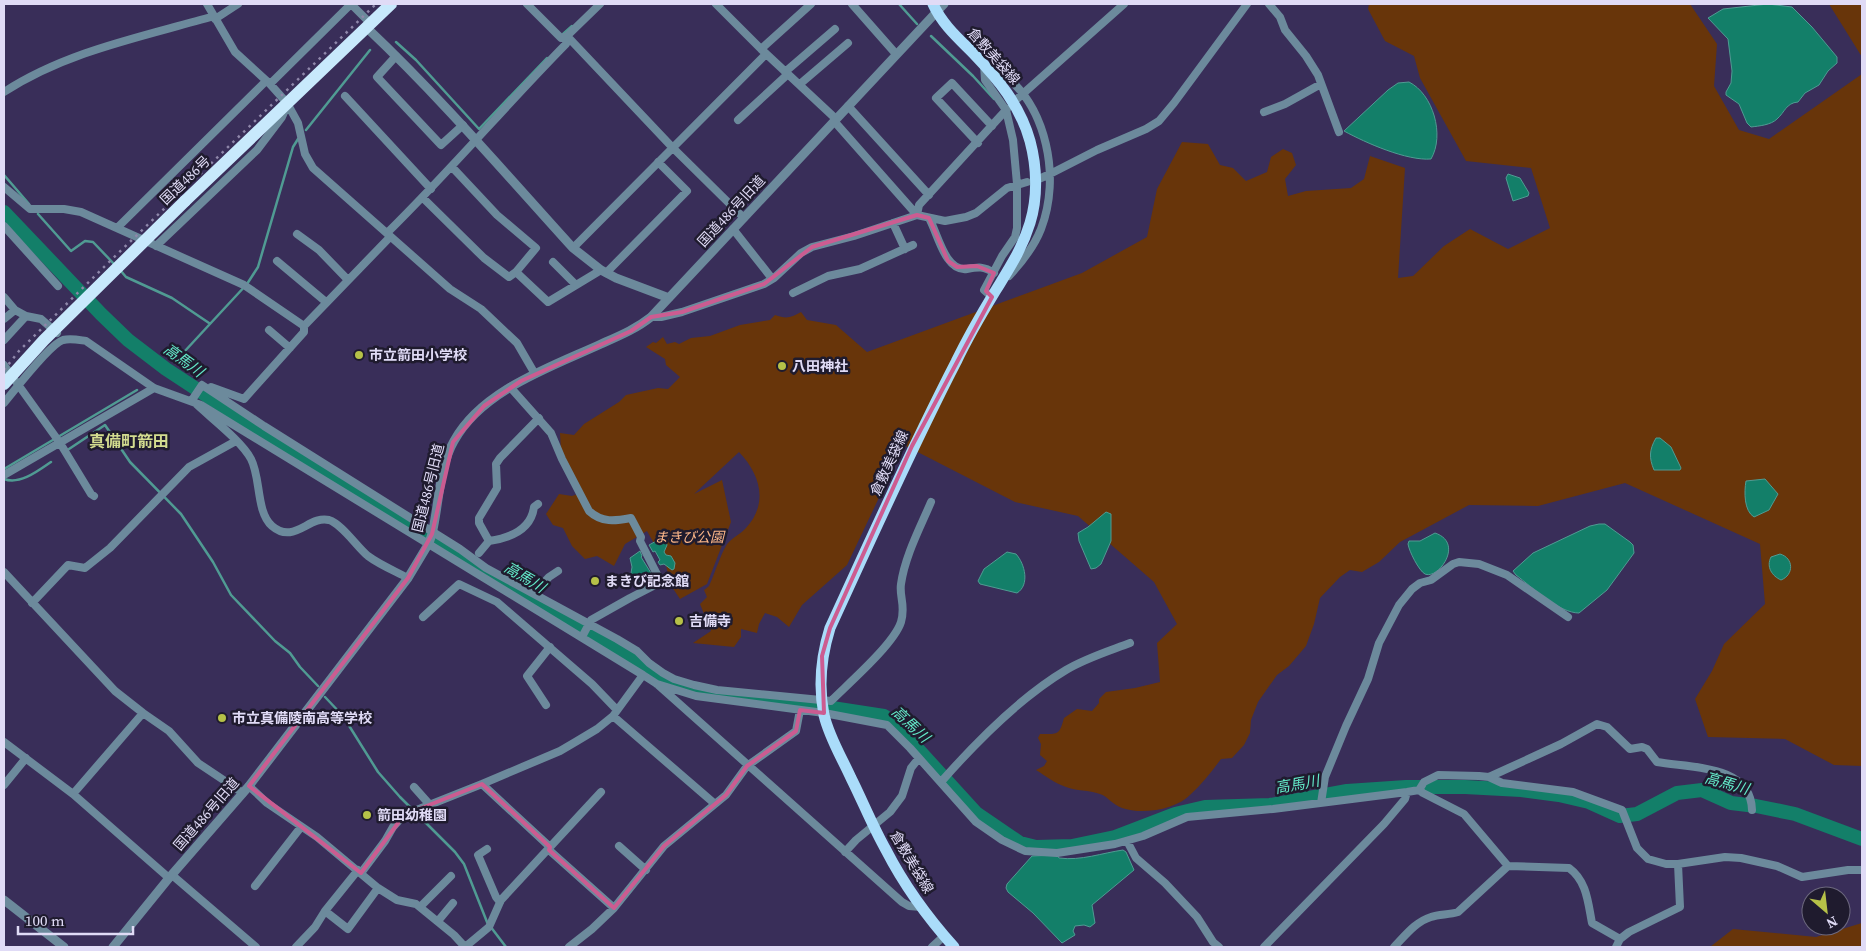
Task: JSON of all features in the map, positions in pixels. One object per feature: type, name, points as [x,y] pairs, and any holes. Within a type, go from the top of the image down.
[{"type":"highway","name":"国道486号","points":[[4,384],[44,340],[185,201],[391,4]]},
{"type":"main road","name":"倉敷美袋線","points":[[938,6],[948,28],[1005,88],[1019,113],[1030,140],[1035,176],[1033,207],[1019,252],[963,347],[912,446],[830,628],[822,656],[821,675],[823,706],[833,740],[886,851],[921,907],[954,947]]},
{"type":"street","points":[[207,4],[235,52],[287,103],[298,123],[305,154],[313,168],[450,289],[481,309],[517,343],[535,374]]},
{"type":"street","points":[[4,92],[28,76],[90,50],[214,18],[238,4]]},
{"type":"street","points":[[117,228],[351,4],[396,56],[476,140],[573,248],[603,271],[616,278],[669,298]]},
{"type":"street","points":[[527,4],[564,38],[744,218]]},
{"type":"street","points":[[564,38],[600,4]]},
{"type":"street","points":[[716,4],[763,52],[800,84],[835,120],[917,215]]},
{"type":"street","points":[[573,248],[672,147],[710,112],[763,52],[811,4]]},
{"type":"street","points":[[852,4],[896,54]]},
{"type":"street","points":[[1020,97],[1124,4]]},
{"type":"street","points":[[1041,178],[1097,150],[1146,129],[1159,121],[1247,4]]},
{"type":"street","points":[[1269,4],[1280,17],[1285,30],[1306,56],[1318,75],[1339,132]]},
{"type":"street","name":"国道486号旧道","points":[[113,947],[170,876],[246,790],[408,578],[431,537],[444,470],[453,442],[472,417],[510,387],[631,331],[651,316],[848,106],[938,6]]},
{"type":"street","points":[[738,120],[835,29]]},
{"type":"street","points":[[201,386],[244,399],[304,332],[304,326],[452,167],[522,88],[566,44],[564,38]]},
{"type":"street","points":[[800,84],[848,43]]},
{"type":"street","points":[[396,56],[377,77],[441,145],[462,125]]},
{"type":"street","points":[[992,296],[984,290],[1014,237],[1017,228],[1017,184],[1013,140],[1007,109],[984,80],[984,65],[1001,72],[1033,112],[1044,137],[1050,161],[1046,209],[1041,229],[1029,253],[998,286]]},
{"type":"street","points":[[978,142],[936,98],[952,83],[992,126]]},
{"type":"street","points":[[1264,112],[1285,104],[1321,84]]},
{"type":"street","points":[[345,96],[431,189]]},
{"type":"street","points":[[156,246],[257,150],[282,117],[287,103]]},
{"type":"street","points":[[848,106],[928,195]]},
{"type":"street","points":[[917,215],[919,205],[1007,109]]},
{"type":"street","points":[[516,272],[548,302],[603,271],[686,191],[658,162]]},
{"type":"street","points":[[422,198],[484,258],[509,277],[516,272],[536,248],[497,215],[452,167]]},
{"type":"street","points":[[651,316],[661,317],[682,312],[764,284],[774,278],[801,252],[812,247],[917,215],[945,221],[966,218],[976,213],[1007,188],[1027,182]]},
{"type":"street","points":[[4,187],[30,209],[64,209],[81,212],[245,286],[304,326]]},
{"type":"street","points":[[929,218],[948,261],[957,268],[966,270],[977,266],[994,273]]},
{"type":"street","points":[[893,223],[905,249]]},
{"type":"street","points":[[4,226],[58,286]]},
{"type":"street","points":[[734,229],[770,276],[774,278]]},
{"type":"street","points":[[297,234],[319,250],[348,280]]},
{"type":"street","points":[[793,294],[828,276],[860,270],[913,245]]},
{"type":"street","points":[[278,261],[326,302]]},
{"type":"street","points":[[553,262],[576,285]]},
{"type":"street","points":[[4,298],[14,310],[26,316],[41,319],[62,340]]},
{"type":"street","points":[[4,318],[14,310]]},
{"type":"street","points":[[4,340],[26,316]]},
{"type":"street","points":[[269,330],[290,348]]},
{"type":"street","points":[[4,403],[39,362],[62,340],[74,339],[86,342],[154,388],[193,399],[376,513],[460,549],[479,553],[487,563],[486,568]]},
{"type":"street","points":[[4,365],[61,445],[94,496]]},
{"type":"street","points":[[193,399],[201,386]]},
{"type":"street","points":[[201,386],[431,537],[521,601],[585,631],[637,651],[649,664],[674,678],[717,690],[823,706],[887,725],[919,758],[943,779],[976,822],[1002,840],[1025,852],[1046,853],[1081,850],[1127,841],[1187,816],[1321,803],[1419,790],[1464,814],[1508,866]]},
{"type":"street","points":[[510,387],[551,432],[562,460],[589,511],[595,517],[611,521],[631,518],[641,537],[640,541],[661,582],[591,620],[585,631]]},
{"type":"street","points":[[4,475],[61,445],[154,388]]},
{"type":"street","points":[[193,399],[244,448],[251,459],[259,483],[265,518],[277,530],[285,533],[293,532],[315,522],[329,520],[369,556],[408,578]]},
{"type":"street","points":[[489,541],[479,518],[496,488],[496,464],[539,418]]},
{"type":"street","points":[[32,603],[68,565],[85,568],[110,548],[189,467],[236,441]]},
{"type":"street","points":[[657,684],[696,696],[800,710],[823,706],[831,702],[890,641],[901,623],[904,607],[900,587],[904,567],[931,502]]},
{"type":"street","points":[[479,553],[489,541],[509,538],[529,523],[534,507],[538,504]]},
{"type":"street","points":[[460,549],[486,568],[534,593],[657,684],[902,902],[909,906],[921,907]]},
{"type":"street","points":[[1321,803],[1325,777],[1368,679],[1379,643],[1398,605],[1412,588],[1431,580],[1453,564],[1465,562],[1479,564],[1507,574],[1568,617]]},
{"type":"street","points":[[534,593],[549,577],[558,571]]},
{"type":"street","points":[[4,572],[115,691],[169,731],[198,763],[246,790],[301,827],[378,888],[397,900],[416,904],[454,935],[465,947],[490,925],[500,902],[601,792]]},
{"type":"street","points":[[423,617],[459,584],[497,602],[592,684],[615,713],[715,804]]},
{"type":"street","points":[[943,779],[1012,710],[1048,682],[1068,669],[1130,643]]},
{"type":"street","points":[[546,705],[526,676],[550,647]]},
{"type":"street","points":[[296,947],[381,848],[398,819],[560,750],[597,729],[615,713],[643,674]]},
{"type":"street","points":[[569,947],[614,908],[664,846],[726,795],[747,766],[796,731],[800,710]]},
{"type":"street","points":[[73,794],[143,713]]},
{"type":"street","points":[[1489,777],[1561,744],[1597,724],[1606,727],[1630,749],[1642,747],[1647,749],[1657,762],[1708,768],[1733,778],[1742,785],[1751,801],[1752,810]]},
{"type":"street","points":[[4,742],[73,794],[256,947]]},
{"type":"street","points":[[4,785],[26,758]]},
{"type":"street","points":[[845,852],[890,812],[902,796],[911,768],[919,758]]},
{"type":"street","points":[[1419,790],[1424,782],[1438,775],[1489,777],[1502,783],[1573,792],[1618,807],[1625,814],[1634,843],[1648,859],[1666,864],[1725,857],[1741,858],[1777,866],[1802,877],[1848,870],[1862,870]]},
{"type":"street","points":[[482,784],[549,849],[614,908]]},
{"type":"street","points":[[414,787],[430,805]]},
{"type":"street","points":[[1264,947],[1384,824],[1405,799],[1406,792]]},
{"type":"street","points":[[255,886],[301,827]]},
{"type":"street","points":[[1127,841],[1136,858],[1197,917],[1213,942],[1219,947]]},
{"type":"street","points":[[619,846],[646,870]]},
{"type":"street","points":[[487,849],[478,855],[496,897],[500,902]]},
{"type":"street","points":[[1616,947],[1620,939],[1629,932],[1680,907],[1678,864]]},
{"type":"street","points":[[1394,947],[1417,924],[1431,916],[1448,915],[1458,912],[1508,866],[1569,868],[1576,873],[1587,892],[1592,923],[1620,939]]},
{"type":"street","points":[[420,907],[451,876]]},
{"type":"street","points":[[325,912],[348,929],[378,888]]},
{"type":"street","points":[[4,900],[64,947]]},
{"type":"street","points":[[438,921],[453,903]]},
{"type":"street","points":[[932,947],[944,936]]},
{"type":"highlighted area","points":[[917,215],[929,218],[948,261],[957,267],[977,266],[994,273],[986,291],[992,297],[912,446],[830,628],[822,656],[824,713],[800,710],[796,731],[747,766],[726,795],[664,846],[614,908],[549,850],[550,847],[482,784],[404,815],[361,873],[249,786],[408,578],[432,534],[453,442],[484,406],[521,381],[631,331],[651,317],[682,312],[764,284],[812,247]]},
{"type":"green space","name":"まきび公園","points":[[1369,4],[1690,4],[1717,44],[1714,86],[1739,130],[1769,139],[1862,74],[1862,766],[1834,765],[1785,739],[1708,737],[1695,699],[1712,671],[1724,644],[1765,604],[1760,544],[1625,483],[1538,506],[1469,505],[1400,542],[1379,562],[1362,572],[1350,570],[1340,577],[1320,598],[1314,624],[1306,646],[1289,666],[1277,675],[1258,702],[1251,720],[1250,733],[1244,745],[1232,758],[1221,759],[1203,782],[1185,799],[1168,807],[1149,811],[1122,808],[1103,795],[1066,787],[1036,770],[1044,766],[1047,761],[1040,755],[1041,744],[1038,738],[1040,734],[1057,733],[1061,728],[1064,718],[1077,709],[1092,711],[1106,692],[1160,682],[1157,643],[1177,624],[1154,582],[1078,516],[1015,502],[904,445],[847,565],[802,605],[789,627],[777,617],[765,613],[757,633],[741,629],[741,637],[734,647],[693,643],[711,631],[700,604],[707,597],[704,590],[709,586],[726,546],[746,528],[758,509],[759,489],[757,479],[739,452],[694,494],[722,480],[731,522],[707,584],[680,599],[670,584],[666,565],[647,531],[625,544],[614,566],[597,556],[585,559],[572,546],[563,528],[553,525],[546,514],[559,494],[572,496],[583,492],[561,450],[560,433],[574,435],[584,424],[619,402],[626,395],[658,388],[668,389],[680,377],[666,365],[665,359],[646,347],[653,342],[656,343],[663,337],[667,344],[675,342],[679,344],[691,338],[710,336],[740,325],[770,320],[775,315],[788,317],[801,312],[807,320],[836,325],[867,352],[1082,273],[1147,237],[1157,189],[1182,142],[1208,144],[1220,165],[1233,168],[1246,181],[1267,172],[1271,157],[1283,149],[1292,153],[1296,165],[1285,179],[1288,196],[1306,191],[1351,188],[1364,179],[1370,156],[1405,168],[1398,278],[1413,276],[1444,246],[1470,229],[1508,249],[1550,228],[1531,168],[1466,161],[1420,78],[1414,56],[1385,41],[1368,9]]},
{"type":"green space","points":[[1829,4],[1862,4],[1862,57]]},
{"type":"green space","points":[[1862,923],[1862,947],[1710,947],[1733,929],[1816,937],[1851,936],[1851,926]]},
{"type":"shaded area","points":[[1768,4],[1792,7],[1837,57],[1837,63],[1828,71],[1819,85],[1805,93],[1798,102],[1788,106],[1772,123],[1751,127],[1747,123],[1739,104],[1726,95],[1731,83],[1732,71],[1728,39],[1708,18],[1723,9]]},
{"type":"shaded area","points":[[1409,82],[1425,96],[1434,116],[1437,127],[1437,139],[1431,159],[1421,159],[1399,154],[1375,146],[1344,131],[1388,90],[1398,83]]},
{"type":"shaded area","points":[[1508,174],[1520,178],[1529,193],[1528,196],[1513,201],[1506,178]]},
{"type":"shaded area","points":[[1656,438],[1660,438],[1671,447],[1681,468],[1680,470],[1654,470],[1650,454]]},
{"type":"shaded area","points":[[1765,479],[1778,494],[1769,510],[1754,517],[1747,506],[1745,496],[1746,481]]},
{"type":"shaded area","points":[[1106,512],[1111,514],[1111,541],[1101,564],[1091,569],[1079,541],[1078,533]]},
{"type":"shaded area","points":[[1605,524],[1630,542],[1633,545],[1634,553],[1607,590],[1579,613],[1571,612],[1554,604],[1513,571],[1533,553],[1590,526]]},
{"type":"shaded area","points":[[1435,533],[1444,538],[1448,544],[1448,552],[1446,560],[1436,572],[1425,574],[1420,569],[1408,544],[1409,541],[1420,541]]},
{"type":"shaded area","points":[[658,540],[666,542],[667,545],[664,552],[666,555],[671,556],[675,563],[674,569],[672,570],[664,564],[660,565],[658,562],[660,560],[649,545]]},
{"type":"shaded area","points":[[640,551],[641,557],[651,573],[648,582],[642,580],[635,583],[630,579],[632,567],[630,558]]},
{"type":"shaded area","points":[[1007,552],[1016,554],[1024,569],[1024,585],[1017,593],[980,584],[978,581],[984,569]]},
{"type":"shaded area","points":[[1780,554],[1788,559],[1791,567],[1785,578],[1781,580],[1773,574],[1769,564],[1771,557]]},
{"type":"shaded area","points":[[1123,850],[1126,852],[1134,870],[1092,905],[1095,923],[1090,927],[1084,925],[1075,926],[1073,931],[1075,935],[1062,943],[1006,888],[1007,884],[1032,856],[1057,855],[1059,858],[1067,859]]},
{"type":"waterway","points":[[899,4],[917,24]]},
{"type":"waterway","points":[[563,34],[572,26]]},
{"type":"waterway","points":[[931,36],[994,99]]},
{"type":"waterway","points":[[396,42],[416,60],[479,129],[547,58]]},
{"type":"waterway","points":[[306,130],[370,50]]},
{"type":"waterway","points":[[184,352],[247,284],[258,267],[293,147],[298,139]]},
{"type":"waterway","points":[[4,175],[29,204]]},
{"type":"waterway","name":"高馬川","points":[[4,212],[128,340],[166,369],[350,490],[489,575],[608,644],[657,677],[689,689],[716,695],[806,704],[884,716],[894,723],[976,813],[1020,843],[1036,847],[1072,846],[1115,837],[1175,814],[1205,807],[1270,805],[1347,791],[1406,787],[1465,787],[1521,790],[1559,795],[1589,802],[1620,816],[1637,814],[1677,793],[1702,790],[1731,803],[1795,814],[1862,839]]},
{"type":"waterway","points":[[38,214],[71,251],[85,241],[93,242],[115,265]]},
{"type":"waterway","points":[[121,271],[126,277],[172,298],[209,323]]},
{"type":"waterway","name":"高馬川","points":[[163,371],[168,367]]},
{"type":"waterway","points":[[4,469],[137,390]]},
{"type":"waterway","points":[[66,451],[105,425],[130,462],[181,514],[213,562],[231,595],[275,641],[290,653],[318,686]]},
{"type":"waterway","points":[[4,479],[22,479],[51,462]]},
{"type":"waterway","points":[[325,697],[343,716],[378,772],[455,852],[464,864],[487,922],[506,947]]},
{"type":"railway","points":[[4,370],[19,351],[106,265],[376,4]]},
{"type":"place","name":"市立箭田小学校","points":[[359,355]]},
{"type":"place","name":"八田神社","points":[[782,366]]},
{"type":"place","name":"まきび記念館","points":[[595,581]]},
{"type":"place","name":"吉備寺","points":[[679,621]]},
{"type":"place","name":"市立真備陵南高等学校","points":[[222,718]]},
{"type":"place","name":"箭田幼稚園","points":[[367,815]]},
{"type":"district","name":"真備町箭田","points":[[129,441]]}]
